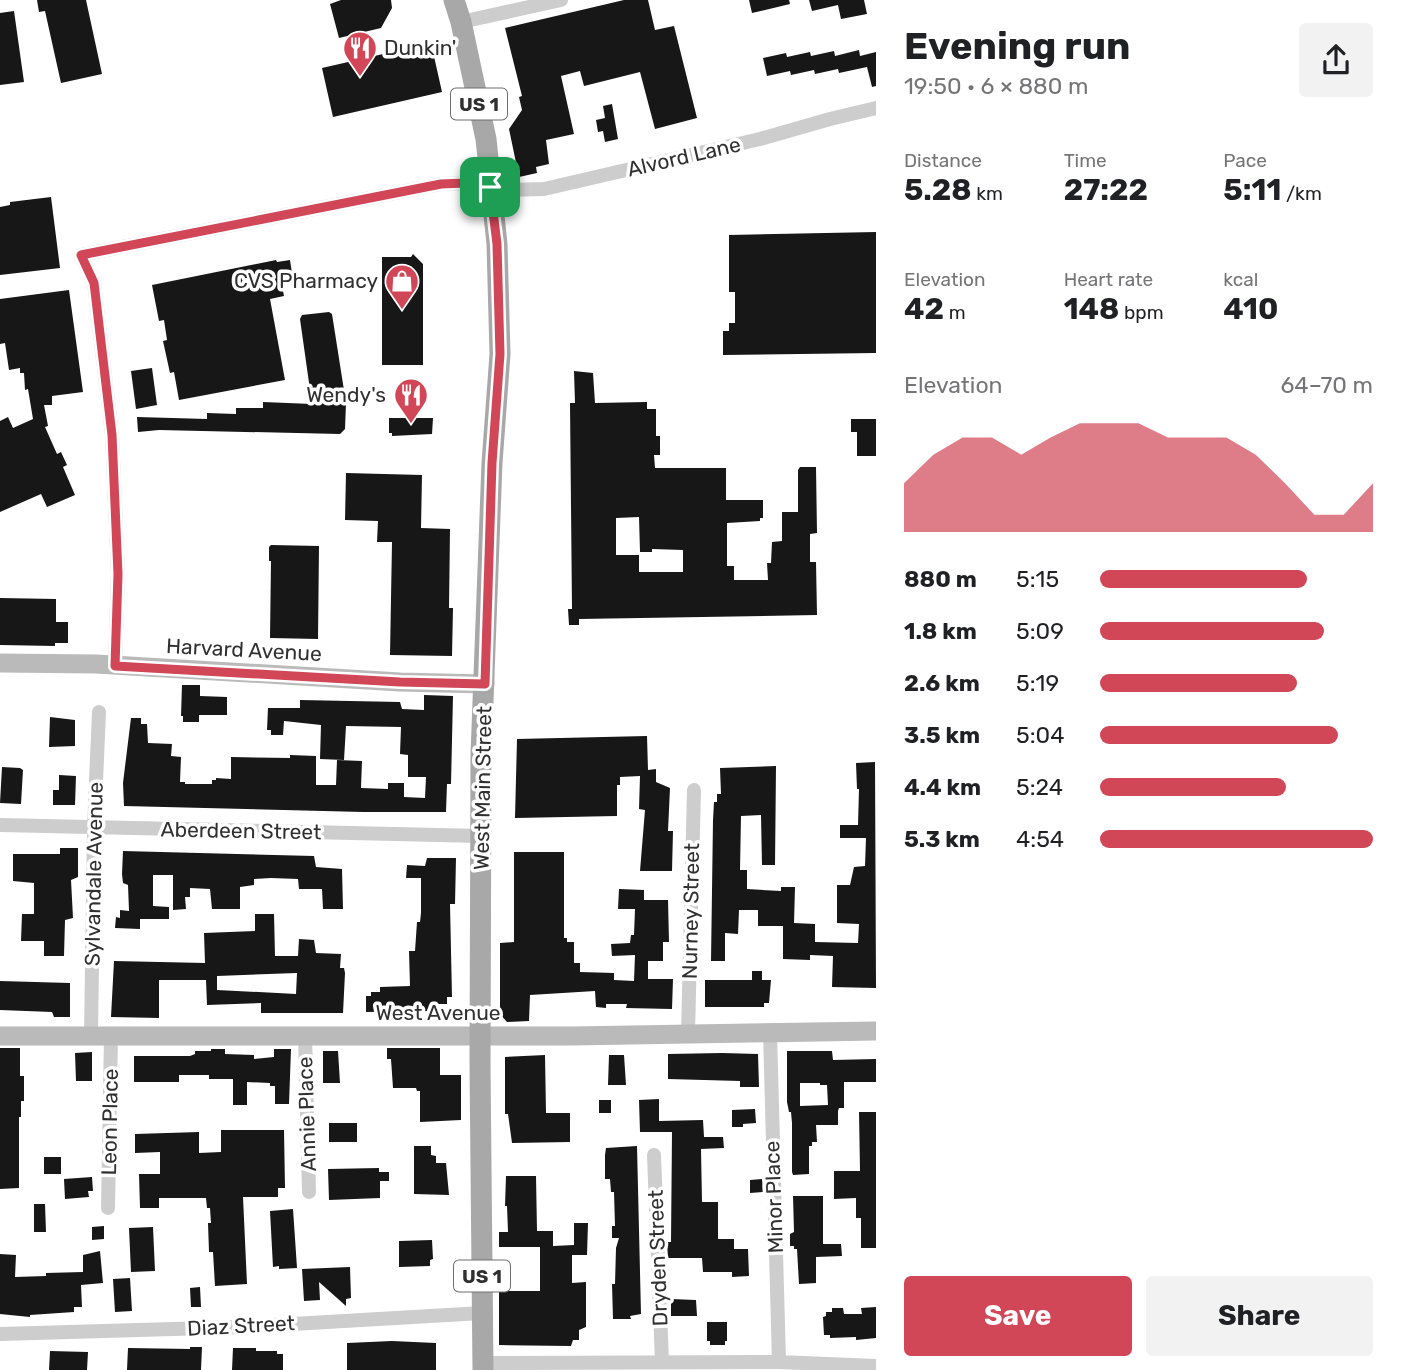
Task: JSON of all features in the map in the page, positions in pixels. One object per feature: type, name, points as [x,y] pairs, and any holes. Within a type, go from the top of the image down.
[{"type":"main road","name":"West Main Street","points":[[454,0],[486,139],[497,244],[500,354],[492,463],[481,755],[483,1366]]},
{"type":"main road","name":"Harvard Avenue","points":[[0,663],[485,684]]},
{"type":"main road","name":"West Avenue","points":[[0,1036],[480,1036],[876,1031]]},
{"type":"street","points":[[461,22],[561,0]]},
{"type":"street","name":"Alvord Lane","points":[[115,666],[117,522],[111,422],[94,283],[81,255],[441,184],[465,183],[530,191],[544,190],[760,139],[876,108]]},
{"type":"street","name":"Sylvandale Avenue","points":[[91,1036],[94,828],[99,712]]},
{"type":"street","name":"Nurney Street","points":[[688,1033],[694,790]]},
{"type":"street","name":"Aberdeen Street","points":[[0,825],[481,836]]},
{"type":"street","name":"Minor Place","points":[[770,1032],[779,1362]]},
{"type":"street","name":"Leon Place","points":[[108,1208],[111,1035]]},
{"type":"street","name":"Annie Place","points":[[305,1035],[309,1192]]},
{"type":"street","name":"Dryden Street","points":[[653,1155],[662,1362]]},
{"type":"street","name":"Diaz Street","points":[[0,1334],[242,1327],[482,1313]]},
{"type":"street","points":[[483,1366],[779,1362],[876,1366]]},
{"type":"building","points":[[37,0],[86,0],[102,74],[61,83],[45,11],[39,12]]},
{"type":"building","points":[[341,0],[391,0],[392,8],[381,28],[339,38],[330,4]]},
{"type":"building","points":[[624,0],[648,0],[655,30],[674,26],[697,118],[655,129],[640,72],[584,86],[580,71],[561,76],[574,134],[546,140],[549,164],[536,167],[537,173],[519,177],[509,129],[522,110],[519,97],[522,96],[505,28]]},
{"type":"building","points":[[749,0],[789,0],[790,4],[752,13]]},
{"type":"building","points":[[809,0],[864,0],[867,14],[841,19],[838,5],[812,11]]},
{"type":"building","points":[[14,11],[24,82],[0,85],[0,13]]},
{"type":"building","points":[[431,43],[442,92],[333,117],[322,68]]},
{"type":"building","points":[[859,50],[860,56],[876,52],[876,86],[872,87],[867,67],[839,73],[838,69],[815,74],[814,70],[791,75],[790,71],[767,76],[763,58],[810,52],[811,56],[834,51],[835,56]]},
{"type":"building","points":[[612,104],[618,139],[605,142],[603,131],[598,132],[596,120],[605,118],[603,106]]},
{"type":"building","points":[[51,197],[60,268],[0,275],[0,207],[10,205],[10,202]]},
{"type":"building","points":[[876,232],[876,353],[723,355],[723,331],[729,331],[729,323],[735,323],[735,292],[729,292],[729,235]]},
{"type":"building","name":"CVS Pharmacy","points":[[413,254],[423,264],[423,365],[382,365],[382,257],[411,257]]},
{"type":"building","points":[[276,260],[290,260],[292,273],[280,276],[284,296],[270,299],[285,380],[179,400],[174,372],[170,373],[163,341],[167,340],[164,320],[159,321],[152,285]]},
{"type":"building","points":[[69,290],[83,392],[52,396],[52,405],[44,405],[48,426],[45,427],[57,454],[61,452],[67,465],[63,467],[75,495],[47,507],[41,494],[0,512],[0,421],[8,417],[13,428],[33,419],[28,389],[25,390],[24,373],[20,373],[20,368],[9,370],[5,343],[0,344],[0,299]]},
{"type":"building","points":[[332,314],[346,403],[345,429],[340,434],[159,430],[138,432],[137,417],[207,419],[207,413],[236,414],[236,408],[263,408],[263,402],[312,404],[300,319],[302,315]]},
{"type":"building","points":[[152,368],[157,405],[136,409],[131,371]]},
{"type":"building","points":[[574,371],[593,373],[595,403],[647,402],[647,409],[656,409],[656,436],[660,436],[660,455],[654,455],[655,468],[726,468],[726,500],[763,500],[763,518],[760,518],[760,521],[727,523],[727,566],[734,566],[734,580],[768,580],[767,563],[771,563],[772,542],[782,541],[782,512],[798,512],[798,470],[800,467],[816,467],[817,533],[810,534],[810,562],[816,562],[817,615],[579,619],[579,625],[569,625],[568,609],[572,609],[570,403],[575,403]],"holes":[[[639,517],[640,552],[652,552],[652,549],[683,550],[683,572],[639,572],[639,555],[616,555],[616,518]]]},
{"type":"building","name":"Wendy's","points":[[389,418],[433,418],[432,434],[392,436],[392,433],[389,433]]},
{"type":"building","points":[[851,419],[876,419],[876,456],[857,456],[857,432],[851,432]]},
{"type":"building","points":[[346,473],[422,475],[421,528],[450,529],[449,608],[453,608],[452,656],[390,655],[392,542],[377,542],[378,521],[345,520]]},
{"type":"building","points":[[271,545],[319,546],[318,639],[270,638]]},
{"type":"building","points":[[0,598],[56,599],[56,622],[68,622],[68,643],[55,643],[55,646],[0,645]]},
{"type":"building","points":[[182,685],[200,685],[200,696],[227,697],[227,715],[199,715],[199,722],[183,722]]},
{"type":"building","points":[[424,695],[453,696],[451,784],[447,784],[446,812],[124,806],[123,783],[131,718],[141,718],[141,724],[147,724],[148,743],[172,744],[171,756],[181,757],[180,782],[185,784],[212,784],[212,780],[216,778],[231,779],[231,757],[316,756],[316,785],[336,785],[337,760],[362,761],[361,788],[388,789],[388,783],[404,783],[404,797],[425,798],[426,777],[408,777],[408,755],[400,754],[401,727],[346,726],[344,760],[320,759],[321,725],[284,721],[283,735],[271,735],[271,730],[267,730],[268,708],[300,708],[300,700],[400,702],[402,709],[424,710]]},
{"type":"building","points":[[50,717],[75,720],[75,746],[49,747]]},
{"type":"building","points":[[647,736],[648,770],[656,769],[656,782],[670,788],[668,831],[673,831],[672,871],[640,871],[645,810],[639,809],[640,776],[620,777],[620,785],[617,785],[617,816],[515,818],[517,739]]},
{"type":"building","points":[[875,762],[876,988],[832,987],[833,956],[810,955],[810,960],[783,959],[783,926],[758,926],[758,910],[739,910],[738,934],[725,933],[725,961],[711,961],[713,820],[714,802],[717,802],[717,794],[721,794],[720,768],[776,766],[775,865],[762,865],[761,815],[741,816],[740,870],[747,870],[747,889],[781,891],[781,887],[795,887],[794,923],[815,924],[815,942],[858,943],[859,924],[837,923],[837,885],[850,885],[854,867],[865,866],[866,838],[840,838],[840,825],[858,825],[859,789],[856,763]]},
{"type":"building","points":[[2,767],[23,770],[21,804],[0,803]]},
{"type":"building","points":[[59,775],[76,776],[75,805],[53,805],[53,790],[59,790]]},
{"type":"building","points":[[60,848],[78,848],[78,877],[71,880],[73,918],[65,920],[64,956],[44,956],[44,941],[21,941],[22,914],[34,914],[34,883],[13,881],[13,854],[60,854]]},
{"type":"building","points":[[123,851],[314,856],[316,867],[342,869],[343,909],[323,909],[322,889],[299,889],[298,879],[271,878],[254,879],[254,885],[240,887],[240,909],[212,909],[210,889],[190,888],[190,897],[185,897],[186,909],[173,910],[173,875],[153,875],[153,906],[169,907],[169,919],[140,919],[140,929],[115,928],[116,917],[120,918],[120,910],[129,911],[128,885],[123,883],[122,874]]},
{"type":"building","points":[[514,852],[564,852],[564,938],[567,938],[567,942],[574,942],[574,963],[580,963],[580,972],[614,973],[614,980],[634,981],[635,955],[612,956],[611,944],[630,943],[631,935],[634,935],[635,909],[618,909],[619,889],[644,890],[644,900],[668,900],[669,942],[663,942],[663,961],[648,961],[648,979],[673,979],[672,1009],[626,1008],[627,1004],[596,1007],[595,991],[530,995],[529,1021],[507,1022],[500,1014],[500,943],[514,942]]},
{"type":"building","points":[[427,858],[456,858],[455,904],[450,904],[452,997],[447,997],[447,1004],[437,1004],[437,1011],[366,1012],[366,996],[371,996],[371,992],[380,992],[380,987],[410,986],[409,951],[415,951],[417,922],[420,922],[421,878],[406,878],[407,865],[425,866]]},
{"type":"building","points":[[255,914],[274,914],[275,956],[298,956],[299,939],[314,940],[316,953],[341,954],[340,968],[344,968],[345,973],[343,1013],[261,1013],[261,1003],[207,1005],[206,980],[159,980],[159,1018],[111,1017],[114,961],[205,963],[204,933],[255,931]],"holes":[[[297,973],[296,994],[217,990],[217,976]]]},
{"type":"building","points":[[752,971],[762,971],[762,980],[771,980],[769,1003],[764,1003],[764,1007],[705,1007],[705,980],[752,980]]},
{"type":"building","points":[[0,981],[70,983],[70,1017],[54,1017],[52,1012],[0,1010]]},
{"type":"building","points":[[0,1048],[20,1048],[20,1076],[24,1076],[24,1101],[21,1101],[19,1117],[19,1188],[0,1189]]},
{"type":"building","points":[[387,1048],[440,1048],[440,1075],[461,1075],[461,1120],[420,1122],[420,1091],[416,1088],[393,1088],[391,1059],[387,1059]]},
{"type":"building","points":[[225,1049],[225,1054],[254,1055],[254,1059],[274,1057],[274,1049],[291,1049],[289,1104],[275,1104],[275,1086],[270,1086],[270,1083],[247,1082],[247,1105],[233,1105],[233,1079],[209,1079],[209,1075],[179,1075],[179,1082],[134,1082],[134,1056],[190,1056],[195,1054],[195,1051]]},
{"type":"building","points":[[323,1051],[338,1051],[340,1083],[323,1083]]},
{"type":"building","points":[[787,1051],[832,1051],[833,1060],[876,1059],[876,1082],[844,1082],[844,1108],[839,1108],[838,1125],[816,1125],[817,1142],[812,1142],[812,1146],[809,1146],[809,1174],[793,1175],[792,1172],[792,1123],[787,1102]],"holes":[[[800,1083],[827,1085],[828,1105],[800,1106]]]},
{"type":"building","points":[[92,1052],[92,1081],[76,1081],[75,1053]]},
{"type":"building","points":[[668,1054],[758,1054],[759,1087],[740,1087],[740,1081],[668,1079]]},
{"type":"building","points":[[545,1055],[546,1113],[570,1113],[570,1142],[512,1143],[508,1114],[505,1114],[505,1057]]},
{"type":"building","points":[[609,1055],[624,1055],[626,1085],[608,1085]]},
{"type":"building","points":[[659,1099],[659,1121],[703,1120],[704,1137],[723,1137],[724,1148],[701,1149],[702,1202],[718,1202],[718,1239],[734,1239],[734,1249],[748,1249],[749,1276],[732,1277],[732,1272],[703,1272],[702,1258],[668,1258],[667,1242],[671,1242],[672,1132],[640,1132],[639,1100]]},
{"type":"building","points":[[599,1100],[611,1100],[611,1113],[599,1113]]},
{"type":"building","points":[[755,1109],[756,1123],[732,1127],[732,1110]]},
{"type":"building","points":[[859,1112],[876,1112],[876,1248],[861,1248],[861,1218],[856,1218],[856,1198],[834,1199],[834,1171],[860,1171]]},
{"type":"building","points":[[329,1123],[357,1123],[357,1142],[329,1142]]},
{"type":"building","points":[[221,1130],[284,1130],[285,1188],[278,1188],[278,1197],[243,1197],[247,1284],[215,1286],[213,1252],[209,1252],[210,1208],[207,1208],[206,1198],[159,1198],[159,1208],[140,1208],[139,1174],[160,1174],[160,1152],[135,1153],[135,1134],[199,1132],[199,1153],[221,1152]]},
{"type":"building","points":[[414,1146],[431,1146],[431,1155],[436,1156],[436,1163],[446,1163],[449,1195],[414,1194]]},
{"type":"building","points":[[637,1146],[641,1314],[630,1316],[631,1319],[613,1319],[612,1284],[615,1284],[616,1248],[619,1238],[612,1238],[612,1226],[615,1226],[614,1192],[611,1192],[610,1179],[605,1179],[605,1155],[606,1148]]},
{"type":"building","points":[[44,1157],[61,1157],[61,1174],[44,1174]]},
{"type":"building","points":[[379,1168],[379,1172],[389,1172],[389,1181],[380,1181],[380,1198],[329,1200],[328,1169]]},
{"type":"building","points":[[506,1176],[536,1176],[537,1231],[553,1231],[553,1246],[574,1245],[574,1223],[588,1223],[587,1255],[572,1255],[572,1283],[586,1282],[586,1327],[579,1330],[579,1340],[573,1340],[571,1346],[499,1345],[499,1291],[540,1291],[540,1247],[499,1247],[499,1232],[508,1232]]},
{"type":"building","points":[[92,1177],[93,1191],[88,1191],[89,1197],[65,1199],[64,1179]]},
{"type":"building","points":[[762,1179],[763,1192],[750,1193],[750,1180]]},
{"type":"building","points":[[793,1196],[823,1196],[823,1244],[841,1244],[842,1256],[816,1257],[816,1283],[799,1284],[797,1249],[790,1246],[790,1234],[794,1232]]},
{"type":"building","points":[[34,1204],[45,1204],[46,1232],[34,1232]]},
{"type":"building","points":[[293,1209],[297,1268],[279,1269],[279,1266],[273,1267],[270,1211]]},
{"type":"building","points":[[104,1226],[104,1239],[92,1240],[92,1227]]},
{"type":"building","points":[[153,1227],[155,1271],[131,1272],[129,1228]]},
{"type":"building","points":[[432,1240],[433,1259],[430,1260],[430,1266],[399,1267],[399,1241]]},
{"type":"building","points":[[100,1251],[103,1283],[81,1285],[82,1307],[74,1307],[74,1312],[30,1317],[0,1314],[0,1254],[16,1255],[15,1277],[83,1272],[83,1255]]},
{"type":"building","points":[[350,1267],[351,1298],[346,1299],[346,1306],[319,1282],[320,1300],[304,1301],[302,1269]]},
{"type":"building","points":[[130,1278],[132,1311],[115,1312],[113,1279]]},
{"type":"building","points":[[200,1287],[201,1307],[191,1307],[190,1288]]},
{"type":"building","points":[[671,1299],[696,1300],[697,1316],[671,1316]]},
{"type":"building","points":[[876,1307],[876,1338],[856,1340],[856,1337],[830,1338],[830,1335],[824,1335],[823,1317],[826,1312],[832,1312],[832,1308],[843,1308],[844,1314],[862,1314],[861,1308]]},
{"type":"building","points":[[707,1322],[727,1322],[725,1345],[710,1345],[710,1341],[707,1341]]},
{"type":"building","points":[[347,1343],[436,1343],[436,1370],[347,1370]]},
{"type":"building","points":[[202,1347],[201,1370],[127,1370],[128,1348]]},
{"type":"building","points":[[233,1348],[277,1351],[277,1354],[283,1354],[283,1370],[232,1370]]},
{"type":"building","points":[[50,1351],[88,1352],[87,1370],[49,1370]]},
{"type":"place","name":"Dunkin'","points":[[360,78]]},
{"type":"place","name":"CVS Pharmacy","points":[[402,311]]},
{"type":"place","name":"Wendy's","points":[[411,425]]},
{"type":"route","points":[[455,182],[490,187],[497,244],[500,354],[492,463],[485,684],[400,682],[115,666],[117,522],[108,384],[94,283],[81,255],[441,184],[455,182]]}]
